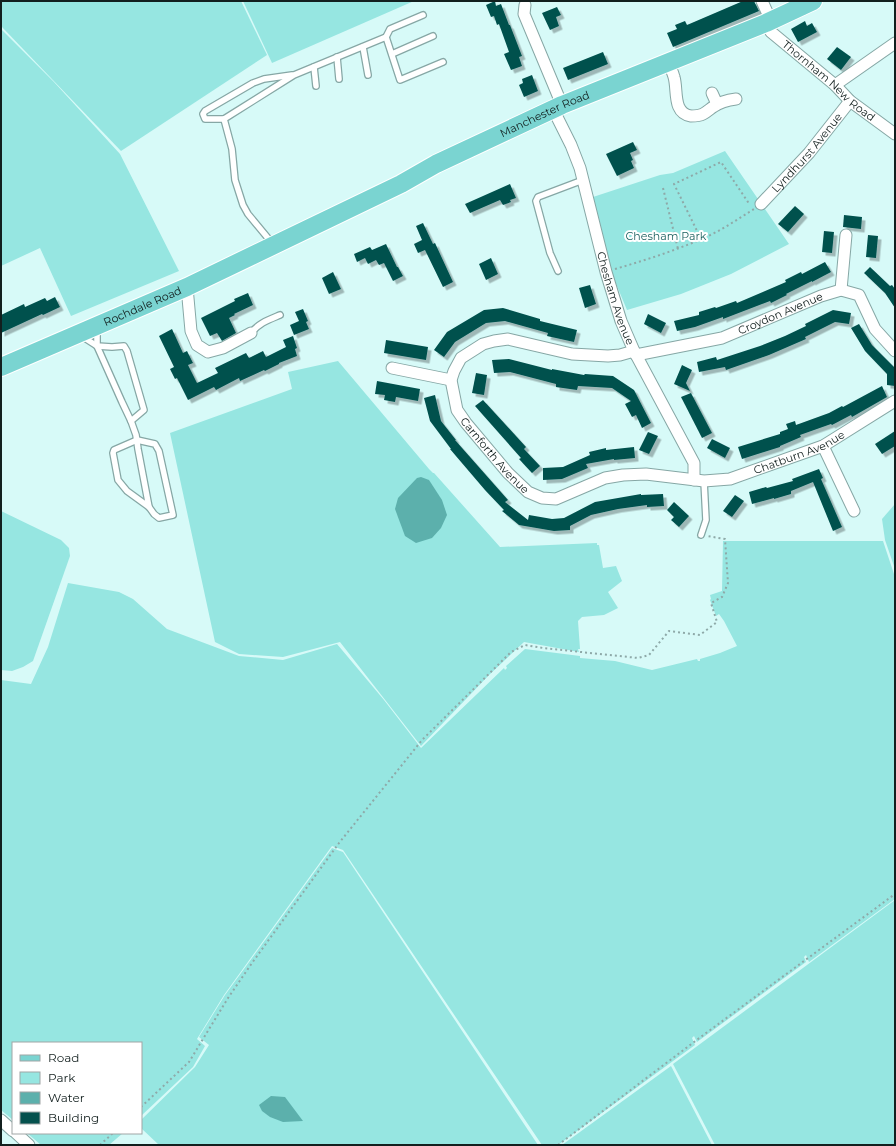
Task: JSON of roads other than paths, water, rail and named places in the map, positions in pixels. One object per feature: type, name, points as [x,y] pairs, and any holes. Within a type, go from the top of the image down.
[{"type":"main road","name":"Manchester Road","points":[[278,243],[401,184],[436,164],[557,107],[769,22],[813,1]]},
{"type":"main road","name":"Rochdale Road","points":[[1,367],[187,286],[278,243]]},
{"type":"street","name":"Thornham New Road","points":[[762,1],[771,32],[834,85],[850,101],[895,134]]},
{"type":"street","name":"Chesham Avenue","points":[[524,5],[524,14],[584,180],[606,272],[621,321],[635,353],[694,462],[699,480]]},
{"type":"street","points":[[834,85],[895,43]]},
{"type":"street","points":[[668,63],[674,77],[677,100],[682,112],[694,116],[701,115],[717,104],[736,99]]},
{"type":"street","points":[[712,93],[717,104]]},
{"type":"street","name":"Lyndhurst Avenue","points":[[757,206],[809,153],[850,101]]},
{"type":"street","points":[[846,235],[841,290],[859,296],[875,329],[895,351]]},
{"type":"street","points":[[187,286],[191,331],[196,345],[208,352],[223,348],[251,333]]},
{"type":"street","name":"Croydon Avenue","points":[[635,353],[722,338],[821,296],[841,290]]},
{"type":"street","points":[[392,368],[451,380],[461,358],[483,344],[508,339],[572,354],[608,356],[635,353]]},
{"type":"street","name":"Carnforth Avenue","points":[[451,380],[457,410],[466,423],[504,468],[528,492],[542,498],[556,499],[599,481],[622,475],[646,474],[699,480]]},
{"type":"street","name":"Chatburn Avenue","points":[[699,480],[730,479],[823,446],[895,401]]},
{"type":"street","points":[[823,446],[854,511]]},
{"type":"street","points":[[1,1120],[12,1130]]},
{"type":"street","points":[[17,1134],[29,1145]]},
{"type":"lane","points":[[294,75],[264,79],[253,83],[205,111],[203,114],[205,119],[224,119],[294,75],[386,37],[390,29],[423,15]]},
{"type":"lane","points":[[392,54],[433,36]]},
{"type":"lane","points":[[386,37],[400,80],[443,62]]},
{"type":"lane","points":[[363,47],[368,75]]},
{"type":"lane","points":[[337,57],[339,80]]},
{"type":"lane","points":[[314,67],[316,86]]},
{"type":"lane","points":[[224,119],[232,149],[235,180],[243,205],[248,214],[278,243]]},
{"type":"lane","points":[[558,271],[550,253],[536,201],[538,197],[584,180]]},
{"type":"lane","points":[[251,333],[263,322],[280,315]]},
{"type":"lane","points":[[96,326],[98,346],[131,421],[137,440],[149,507]]},
{"type":"lane","points":[[78,334],[98,346],[112,348],[124,346],[144,410],[131,421]]},
{"type":"lane","points":[[137,440],[155,444],[159,451],[173,515],[159,518],[149,507],[127,491],[118,480],[113,453],[114,450],[137,440]]},
{"type":"lane","points":[[699,480],[706,520],[701,535]]},
{"type":"water","points":[[421,477],[429,480],[442,500],[447,515],[441,528],[432,538],[416,543],[405,536],[395,509],[398,498],[417,478]]},
{"type":"water","points":[[271,1096],[285,1097],[303,1121],[283,1122],[270,1117],[262,1111],[259,1105]]},
{"type":"park label","name":"Chesham Park","points":[[666,236]]}]
